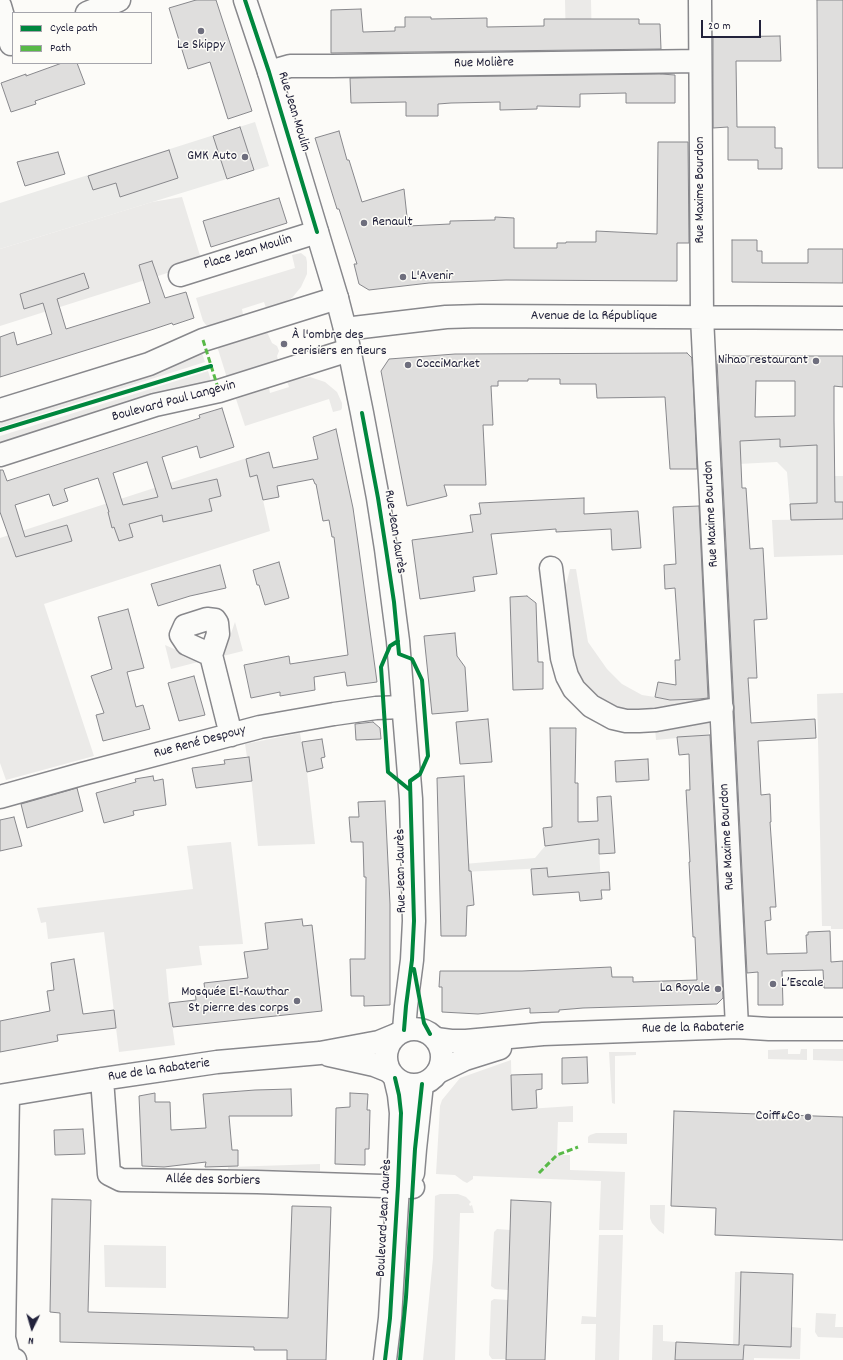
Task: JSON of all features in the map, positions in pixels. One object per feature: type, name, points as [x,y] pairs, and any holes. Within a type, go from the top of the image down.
[{"type":"street","points":[[89,12],[119,0]]},
{"type":"street","name":"Rue Jean Moulin","points":[[245,0],[269,72],[337,298],[349,350]]},
{"type":"street","name":"Rue Maxime Bourdon","points":[[700,0],[702,317],[737,1027]]},
{"type":"street","points":[[0,6],[8,45]]},
{"type":"street","name":"Rue Molière","points":[[269,72],[290,66],[700,61]]},
{"type":"street","name":"Place Jean Moulin","points":[[180,275],[317,232]]},
{"type":"street","points":[[0,410],[149,364],[203,340],[337,298]]},
{"type":"street","name":"Avenue de la République","points":[[345,329],[446,317],[480,316],[843,318]]},
{"type":"street","name":"Boulevard Paul Langevin","points":[[0,454],[155,405],[219,391],[349,350]]},
{"type":"street","name":"Rue Jean Jaurès","points":[[349,350],[378,498],[398,633],[411,799],[414,880],[412,960]]},
{"type":"street","points":[[551,568],[562,658],[567,676],[574,689],[591,706],[613,718],[626,721],[656,720],[722,708]]},
{"type":"street","points":[[211,656],[231,735]]},
{"type":"street","name":"Rue René Despouy","points":[[0,797],[82,774],[293,720],[376,708],[403,707]]},
{"type":"street","points":[[400,1033],[406,1006],[412,960]]},
{"type":"street","points":[[412,960],[424,1023],[433,1037],[442,1051],[441,1066],[430,1078],[412,1085],[403,1083],[392,1074],[386,1061],[386,1052],[390,1042],[400,1033],[413,1029],[422,1030],[433,1037]]},
{"type":"street","name":"Rue de la Rabaterie","points":[[433,1037],[451,1041],[466,1042],[543,1034],[737,1027],[769,1029],[843,1029]]},
{"type":"street","name":"Rue de la Rabaterie","points":[[4,1095],[217,1062],[320,1053],[379,1042],[400,1033]]},
{"type":"street","name":"Rue de la Rabaterie","points":[[430,1078],[465,1058],[543,1034]]},
{"type":"street","name":"Rue de la Rabaterie","points":[[320,1053],[374,1065],[392,1074]]},
{"type":"street","name":"Boulevard Jean Jaurès","points":[[392,1074],[399,1095],[406,1187],[406,1297],[400,1360]]},
{"type":"street","name":"Boulevard Jean Jaurès","points":[[385,1360],[406,1187],[430,1078]]},
{"type":"street","name":"Allée des Sorbiers","points":[[102,1079],[109,1174],[121,1180],[257,1182],[406,1187]]},
{"type":"street","points":[[4,1095],[4,1338],[9,1357],[15,1360]]},
{"type":"shaded area","points":[[565,0],[591,0],[592,50],[566,50]]},
{"type":"shaded area","points":[[255,122],[269,166],[0,249],[0,203]]},
{"type":"shaded area","points":[[182,197],[202,262],[0,326],[0,249],[152,202]]},
{"type":"shaded area","points":[[301,253],[306,257],[307,274],[301,287],[292,298],[281,304],[266,308],[264,302],[242,309],[243,315],[212,325],[206,325],[203,321],[196,298],[295,268],[292,255]]},
{"type":"shaded area","points":[[264,331],[267,332],[272,343],[277,346],[279,351],[277,356],[278,360],[275,363],[227,378],[217,346]]},
{"type":"shaded area","points":[[200,347],[205,362],[0,427],[0,416]]},
{"type":"shaded area","points":[[208,371],[213,387],[0,446],[0,436]]},
{"type":"shaded area","points":[[310,377],[325,382],[337,392],[342,403],[341,410],[333,412],[329,399],[245,426],[236,399],[269,388],[270,393],[289,387],[287,381]]},
{"type":"shaded area","points":[[834,431],[834,476],[843,476],[843,519],[791,520],[787,472],[777,462],[719,465],[720,442],[771,439]]},
{"type":"shaded area","points":[[253,456],[270,531],[44,604],[94,756],[6,780],[0,763],[0,538]]},
{"type":"shaded area","points":[[843,519],[843,555],[774,557],[772,520]]},
{"type":"shaded area","points":[[570,569],[576,569],[588,642],[607,669],[622,684],[642,695],[670,700],[708,698],[706,702],[627,714],[588,694],[571,659],[566,585]]},
{"type":"shaded area","points":[[235,622],[243,651],[223,656]]},
{"type":"shaded area","points":[[165,645],[202,661],[171,669]]},
{"type":"shaded area","points":[[843,693],[843,929],[831,929],[831,926],[822,926],[817,694]]},
{"type":"shaded area","points":[[709,721],[709,735],[656,740],[655,728]]},
{"type":"shaded area","points":[[300,733],[307,772],[315,844],[258,846],[249,757],[247,757],[245,744]]},
{"type":"shaded area","points":[[598,821],[601,890],[550,894],[547,868],[440,873],[440,866],[535,858],[545,846],[543,828]]},
{"type":"shaded area","points":[[231,842],[243,944],[199,946],[202,965],[166,969],[175,1045],[119,1052],[104,932],[48,939],[46,922],[41,923],[37,908],[193,889],[187,846]]},
{"type":"shaded area","points":[[788,1049],[788,1054],[800,1054],[801,1049],[807,1049],[807,1060],[768,1059],[768,1050]]},
{"type":"shaded area","points":[[813,1049],[843,1049],[843,1061],[813,1060]]},
{"type":"shaded area","points":[[609,1052],[636,1052],[636,1055],[615,1056],[615,1104],[612,1103]]},
{"type":"shaded area","points":[[511,1060],[512,1110],[573,1106],[573,1122],[558,1122],[557,1155],[570,1155],[570,1170],[625,1172],[623,1230],[599,1230],[601,1181],[473,1176],[473,1179],[467,1183],[455,1175],[436,1174],[440,1106],[442,1100],[460,1078]]},
{"type":"shaded area","points":[[596,1133],[627,1133],[627,1144],[588,1143],[588,1137]]},
{"type":"shaded area","points":[[320,1164],[320,1171],[228,1169],[228,1167]]},
{"type":"shaded area","points":[[440,1194],[458,1194],[466,1197],[471,1202],[469,1204],[470,1206],[472,1205],[474,1213],[460,1213],[455,1360],[423,1360],[433,1258],[435,1196]]},
{"type":"shaded area","points":[[650,1205],[665,1205],[664,1234],[652,1223],[650,1218]]},
{"type":"shaded area","points":[[497,1229],[510,1230],[508,1290],[495,1289],[491,1286],[494,1232]]},
{"type":"shaded area","points":[[599,1235],[623,1235],[619,1360],[595,1360],[596,1324],[581,1324],[582,1316],[596,1317]]},
{"type":"shaded area","points":[[104,1245],[166,1246],[166,1288],[105,1287]]},
{"type":"shaded area","points":[[735,1272],[741,1272],[739,1345],[733,1345]]},
{"type":"shaded area","points":[[494,1299],[508,1300],[506,1359],[492,1359],[489,1355],[491,1301]]},
{"type":"shaded area","points":[[816,1313],[836,1314],[835,1327],[843,1327],[843,1338],[818,1337],[815,1332]]},
{"type":"shaded area","points":[[653,1325],[663,1325],[663,1341],[676,1342],[675,1360],[652,1360]]},
{"type":"shaded area","points":[[792,1327],[801,1328],[800,1359],[754,1358],[754,1360],[743,1360],[744,1345],[791,1347]]},
{"type":"building","name":"Le Skippy","points":[[196,0],[216,0],[252,111],[228,119],[210,62],[188,69],[169,8]]},
{"type":"building","points":[[817,0],[843,0],[843,168],[818,168]]},
{"type":"building","points":[[361,9],[363,32],[395,31],[395,27],[405,27],[405,17],[431,17],[431,19],[487,18],[487,27],[544,26],[544,19],[639,19],[639,24],[660,24],[661,49],[331,53],[331,10]]},
{"type":"building","points":[[780,36],[781,61],[736,61],[737,127],[775,127],[775,148],[782,148],[782,169],[758,169],[758,160],[728,160],[728,127],[713,128],[713,37]]},
{"type":"building","points":[[59,64],[77,64],[85,84],[35,101],[36,104],[11,112],[1,83],[26,74],[26,76]]},
{"type":"building","points":[[675,75],[675,103],[626,103],[626,93],[580,94],[580,107],[537,106],[537,109],[500,110],[500,102],[451,103],[438,104],[438,116],[406,116],[406,102],[351,103],[350,78]]},
{"type":"building","points":[[240,127],[254,170],[227,179],[213,136]]},
{"type":"building","points":[[339,131],[347,160],[349,160],[362,202],[404,189],[408,226],[450,224],[450,221],[495,220],[495,217],[514,218],[514,248],[557,248],[557,243],[596,242],[596,231],[657,234],[658,142],[688,142],[689,243],[677,243],[677,281],[506,280],[429,283],[369,290],[359,284],[354,264],[357,264],[339,209],[337,209],[315,138]]},
{"type":"building","points":[[169,150],[178,178],[120,197],[116,183],[93,190],[88,176]]},
{"type":"building","points":[[58,152],[65,174],[25,186],[17,162]]},
{"type":"building","points":[[279,198],[287,223],[211,247],[203,221]]},
{"type":"building","points":[[732,240],[757,240],[757,251],[762,251],[762,263],[808,263],[808,249],[843,249],[843,283],[732,282]]},
{"type":"building","points":[[152,261],[165,298],[186,292],[194,318],[173,325],[172,323],[0,377],[0,337],[14,332],[17,345],[52,334],[43,303],[24,309],[20,294],[84,273],[89,288],[57,299],[66,329],[150,303],[139,265]]},
{"type":"building","points":[[687,353],[692,358],[697,469],[670,469],[665,397],[597,398],[596,384],[560,384],[560,379],[498,381],[498,386],[491,386],[493,425],[483,425],[486,485],[444,485],[447,496],[407,506],[381,371],[389,359],[455,354]]},
{"type":"building","points":[[722,356],[843,356],[843,387],[834,386],[834,420],[835,502],[843,502],[843,519],[791,520],[790,504],[817,503],[817,445],[780,447],[780,439],[740,441],[742,488],[746,488],[750,549],[763,548],[767,619],[754,620],[757,678],[748,678],[751,723],[815,719],[816,738],[758,741],[761,795],[770,794],[770,822],[776,907],[770,907],[771,920],[765,921],[767,954],[807,953],[806,935],[808,935],[808,932],[830,931],[831,962],[843,961],[843,988],[824,988],[823,970],[782,971],[783,1005],[758,1005],[758,972],[747,973],[717,361]],"holes":[[[756,381],[795,381],[795,416],[755,417]]]},
{"type":"building","points":[[222,408],[234,447],[200,458],[197,446],[162,457],[172,489],[217,479],[221,496],[209,499],[212,511],[163,522],[162,515],[129,524],[133,537],[119,541],[114,527],[112,528],[109,512],[98,478],[64,489],[68,501],[53,506],[49,494],[15,505],[25,537],[67,525],[72,541],[16,557],[0,512],[0,470],[3,470],[7,481],[200,418],[199,415]],"holes":[[[147,462],[158,497],[123,505],[113,473]]]},
{"type":"building","points":[[336,429],[353,508],[377,682],[347,686],[345,672],[314,677],[315,690],[280,696],[280,692],[251,698],[244,665],[289,656],[290,664],[348,655],[334,537],[332,537],[329,520],[323,521],[316,484],[313,479],[277,486],[279,497],[263,500],[257,475],[250,477],[246,459],[269,452],[273,468],[318,459],[313,437]]},
{"type":"building","points":[[584,498],[584,514],[638,511],[641,548],[612,550],[611,529],[556,532],[556,529],[491,534],[497,574],[473,577],[475,591],[420,599],[412,540],[473,532],[470,515],[481,514],[479,503]]},
{"type":"building","points":[[699,506],[708,698],[670,700],[655,697],[658,682],[676,685],[675,660],[680,660],[675,588],[665,589],[664,565],[676,564],[673,507]]},
{"type":"building","points":[[279,562],[289,598],[265,605],[253,570]]},
{"type":"building","points":[[220,565],[226,588],[190,596],[158,606],[151,584]]},
{"type":"building","points":[[527,596],[536,603],[538,662],[543,662],[543,689],[513,690],[510,597]]},
{"type":"building","points":[[128,609],[144,668],[127,672],[136,707],[143,705],[150,729],[103,741],[96,715],[104,713],[91,676],[112,669],[98,617]]},
{"type":"building","points":[[455,633],[457,656],[465,667],[468,711],[432,714],[424,636]]},
{"type":"building","points":[[194,676],[205,715],[179,721],[168,683]]},
{"type":"building","points":[[488,719],[492,762],[460,764],[456,722]]},
{"type":"building","points":[[373,722],[380,728],[381,739],[356,740],[355,724]]},
{"type":"building","points":[[550,728],[576,728],[575,783],[578,783],[578,822],[598,821],[597,797],[611,796],[615,853],[599,854],[599,839],[545,846],[543,828],[552,827]]},
{"type":"building","points":[[710,735],[723,998],[717,1004],[583,1008],[559,1010],[559,1012],[530,1013],[530,1008],[478,1014],[442,1012],[442,987],[439,987],[440,971],[522,971],[611,967],[612,977],[633,977],[633,982],[697,980],[695,937],[693,937],[686,790],[690,790],[689,754],[679,755],[677,737]]},
{"type":"building","points":[[322,739],[325,757],[321,758],[323,768],[307,772],[302,742]]},
{"type":"building","points":[[249,757],[252,781],[196,788],[192,768],[225,764],[224,760]]},
{"type":"building","points":[[648,759],[649,780],[616,782],[615,761]]},
{"type":"building","points":[[153,776],[154,781],[163,779],[166,805],[133,811],[134,815],[104,823],[96,793],[136,782],[135,779]]},
{"type":"building","points":[[464,776],[469,871],[471,871],[474,905],[467,906],[466,936],[441,936],[437,778]]},
{"type":"building","points":[[77,788],[83,811],[27,828],[21,804]]},
{"type":"building","points":[[385,801],[390,904],[390,1005],[364,1006],[364,996],[351,996],[350,959],[365,959],[366,877],[364,877],[363,842],[351,842],[349,817],[359,817],[358,802]]},
{"type":"building","points":[[14,817],[22,846],[0,851],[0,820]]},
{"type":"building","points":[[547,868],[548,877],[609,872],[610,890],[601,890],[602,899],[580,901],[579,892],[533,895],[531,869]]},
{"type":"building","points":[[302,919],[303,926],[312,925],[322,1011],[173,1027],[169,1003],[196,1000],[195,991],[205,991],[204,983],[248,978],[244,952],[268,949],[265,923]]},
{"type":"building","points":[[74,959],[83,1014],[114,1010],[116,1028],[57,1035],[58,1041],[0,1052],[0,1021],[50,1011],[47,991],[54,990],[51,963]]},
{"type":"building","points":[[587,1057],[588,1083],[562,1084],[562,1058]]},
{"type":"building","points":[[542,1074],[542,1089],[536,1090],[537,1108],[512,1110],[511,1075]]},
{"type":"building","points":[[291,1089],[292,1116],[229,1116],[232,1150],[238,1150],[238,1166],[205,1167],[206,1162],[164,1167],[142,1166],[139,1096],[155,1093],[155,1102],[170,1102],[171,1130],[206,1128],[203,1094]]},
{"type":"building","points":[[350,1093],[368,1094],[367,1110],[370,1110],[369,1149],[365,1149],[365,1165],[335,1164],[336,1108],[350,1107]]},
{"type":"building","points":[[674,1111],[843,1117],[843,1240],[715,1235],[716,1208],[671,1206]]},
{"type":"building","points":[[83,1129],[85,1154],[55,1155],[54,1130]]},
{"type":"building","points":[[52,1199],[91,1200],[88,1312],[288,1318],[292,1206],[331,1207],[326,1360],[287,1360],[287,1350],[254,1350],[254,1347],[60,1342],[60,1313],[50,1312]]},
{"type":"building","points":[[511,1200],[551,1202],[545,1360],[506,1360]]},
{"type":"building","points":[[741,1272],[793,1274],[791,1347],[744,1345],[743,1360],[675,1360],[676,1342],[739,1345]]},
{"type":"marked path","points":[[203,340],[219,391]]},
{"type":"marked path","points":[[539,1173],[557,1155],[578,1147]]},
{"type":"cycle path","points":[[245,0],[269,72],[317,232]]},
{"type":"cycle path","points":[[0,430],[211,366]]},
{"type":"cycle path","points":[[362,413],[386,549],[394,602],[399,654],[412,659],[422,680],[428,756],[420,774],[410,781],[414,921],[412,960],[404,1030]]},
{"type":"cycle path","points":[[398,641],[390,646],[381,667],[388,772],[410,790]]},
{"type":"cycle path","points":[[414,969],[424,1023],[430,1034]]},
{"type":"cycle path","points":[[385,1360],[390,1318],[401,1113],[395,1078]]},
{"type":"cycle path","points":[[400,1360],[406,1297],[415,1149],[422,1084]]},
{"type":"place","name":"Le Skippy","points":[[201,31]]},
{"type":"place","name":"GMK Auto","points":[[245,157]]},
{"type":"place","name":"Renault","points":[[364,223]]},
{"type":"place","name":"L'Avenir","points":[[403,277]]},
{"type":"place","name":"À l'ombre des cerisiers en fleurs","points":[[284,344]]},
{"type":"place","name":"Nihao restaurant","points":[[816,361]]},
{"type":"place","name":"CocciMarket","points":[[408,365]]},
{"type":"place","name":"L’Escale","points":[[773,984]]},
{"type":"place","name":"La Royale","points":[[718,989]]},
{"type":"place","name":"Mosquée El-Kawthar St pierre des corps","points":[[297,1001]]},
{"type":"place","name":"Coiff&Co","points":[[808,1117]]}]
